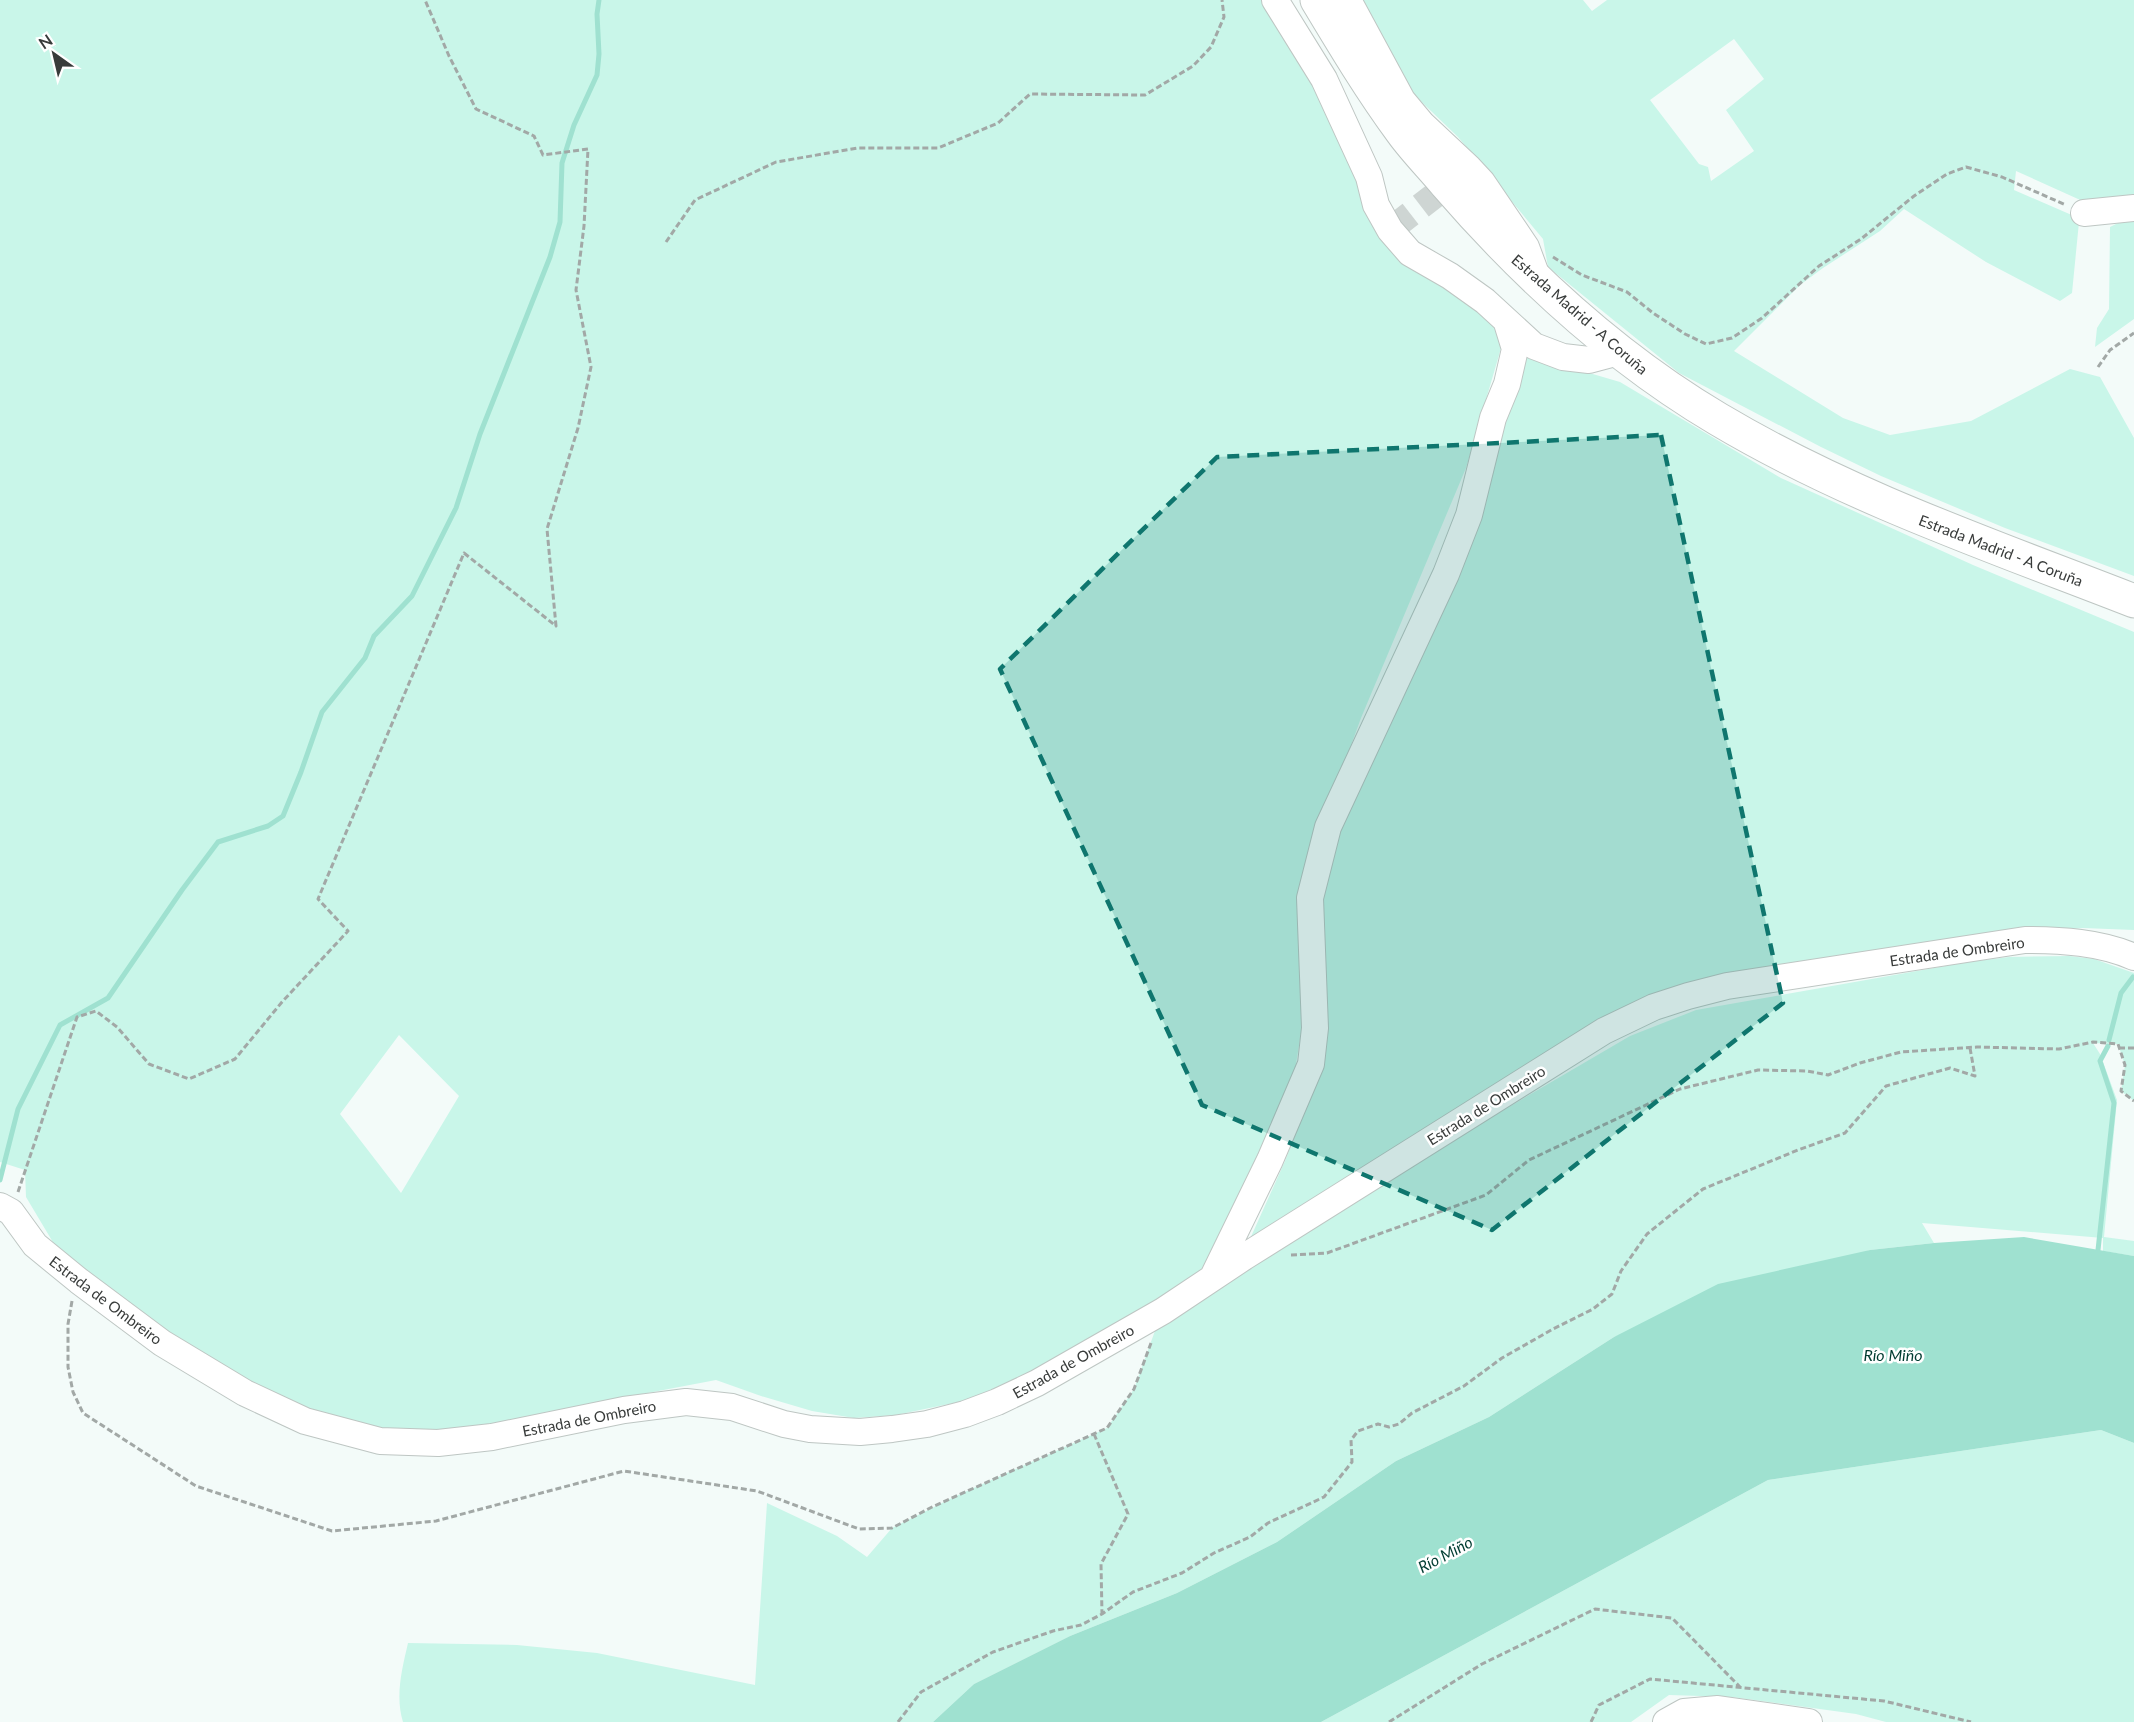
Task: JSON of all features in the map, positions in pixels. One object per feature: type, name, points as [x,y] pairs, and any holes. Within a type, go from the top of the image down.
[{"type":"highway","name":"Estrada Madrid - A Coruña","points":[[1317,0],[1402,133],[1480,223],[1539,281],[1619,352],[1656,380],[1718,420],[1813,470],[1922,520],[2134,601]]},
{"type":"street","points":[[1275,0],[1324,79],[1369,177],[1376,205],[1390,230],[1410,253],[1458,282],[1485,302],[1534,346],[1563,357],[1589,360],[1619,352]]},
{"type":"street","points":[[1348,0],[1402,100],[1422,124],[1482,182],[1526,247],[1539,281]]},
{"type":"street","points":[[2084,213],[2134,208]]},
{"type":"street","points":[[1212,1278],[1270,1160],[1311,1064],[1315,1028],[1310,898],[1328,827],[1446,574],[1470,515],[1493,418],[1507,384],[1515,349],[1508,323]]},
{"type":"street","name":"Estrada de Ombreiro","points":[[5,1209],[35,1245],[162,1343],[245,1393],[305,1421],[380,1442],[438,1443],[492,1437],[624,1410],[686,1402],[732,1407],[784,1424],[836,1432],[871,1431],[927,1424],[965,1414],[1027,1388],[1163,1311],[1568,1053],[1628,1018],[1654,1007],[1727,986],[2025,940],[2061,940],[2114,950],[2134,957]]},
{"type":"street","points":[[1666,1722],[1684,1712],[1718,1709],[1809,1722]]},
{"type":"path","points":[[5,1209],[77,1017],[96,1011],[117,1027],[149,1064],[189,1079],[235,1059],[282,1002],[348,931],[318,899],[464,553],[556,626],[547,529],[578,428],[591,367],[576,290],[584,226],[588,149],[543,155],[534,136],[476,109],[449,56],[425,0]]},
{"type":"path","points":[[666,242],[695,200],[776,162],[858,148],[938,148],[998,123],[1030,94],[1145,95],[1193,66],[1211,47],[1224,17],[1221,0]]},
{"type":"path","points":[[1526,247],[1552,257],[1582,275],[1627,292],[1660,318],[1707,344],[1732,338],[1762,318],[1819,266],[1861,239],[1914,196],[1947,174],[1966,167],[2002,177],[2084,213]]},
{"type":"path","points":[[2098,367],[2109,350],[2134,333]]},
{"type":"path","points":[[1285,1255],[1327,1253],[1486,1195],[1528,1160],[1680,1089],[1758,1070],[1807,1071],[1828,1075],[1860,1063],[1901,1052],[1970,1048],[2059,1049],[2092,1042],[2118,1044],[2125,1065],[2121,1091],[2134,1101]]},
{"type":"path","points":[[898,1722],[921,1692],[993,1652],[1053,1630],[1082,1625],[1133,1592],[1182,1573],[1214,1553],[1250,1537],[1268,1523],[1324,1497],[1352,1462],[1351,1440],[1358,1431],[1378,1424],[1389,1427],[1399,1424],[1412,1413],[1464,1386],[1502,1358],[1593,1309],[1612,1294],[1622,1271],[1647,1234],[1703,1189],[1845,1133],[1886,1086],[1950,1068],[1974,1076],[1970,1048]]},
{"type":"path","points":[[2119,1048],[2134,1048]]},
{"type":"path","points":[[79,1281],[72,1300],[68,1324],[68,1367],[73,1392],[83,1413],[196,1486],[332,1531],[436,1521],[624,1470],[757,1491],[859,1528],[892,1528],[933,1506],[1107,1428],[1134,1389],[1163,1311]]},
{"type":"path","points":[[1094,1434],[1128,1514],[1101,1564],[1102,1614]]},
{"type":"path","points":[[1389,1722],[1482,1664],[1595,1609],[1672,1618],[1740,1687]]},
{"type":"highlighted area","points":[[1661,435],[1783,1003],[1492,1230],[1202,1105],[1000,669],[1217,457]]},
{"type":"shaded area","points":[[0,0],[1270,0],[1315,78],[1375,215],[1489,314],[1504,338],[1466,468],[1361,718],[1310,858],[1302,1027],[1291,1095],[1198,1276],[1033,1373],[968,1400],[896,1415],[854,1418],[812,1411],[716,1380],[537,1417],[416,1437],[308,1412],[202,1357],[90,1279],[54,1244],[26,1197],[25,1170],[0,1162]],"holes":[[[399,1035],[459,1096],[401,1193],[340,1114]]]},
{"type":"shaded area","points":[[1354,0],[1583,0],[1592,11],[1607,0],[2134,0],[2134,206],[2098,208],[2016,171],[2014,190],[2074,216],[2079,222],[2072,293],[2060,301],[1986,262],[1904,209],[1880,231],[1800,285],[1734,351],[1843,418],[1890,435],[1971,421],[2070,369],[2100,377],[2134,438],[2134,576],[2005,528],[1881,476],[1679,373],[1548,267],[1543,239],[1458,137],[1404,85]],"holes":[[[1734,39],[1764,79],[1726,110],[1754,151],[1711,181],[1708,167],[1699,164],[1650,100]]]},
{"type":"shaded area","points":[[2134,215],[2134,319],[2095,347],[2097,328],[2109,309],[2110,227]]},
{"type":"shaded area","points":[[1528,355],[1620,382],[1781,478],[1973,565],[2134,632],[2134,930],[2083,928],[1963,937],[1724,977],[1245,1250],[1285,1161],[1323,1064],[1322,890],[1339,828],[1434,621]]},
{"type":"shaded area","points":[[2069,956],[2094,959],[2134,973],[2134,1101],[2121,1091],[2125,1065],[2118,1044],[2093,1043],[2100,1054],[2117,1100],[2104,1237],[2134,1241],[2134,1256],[2103,1251],[2103,1238],[1922,1223],[1934,1243],[1870,1250],[1614,1337],[1489,1417],[1396,1461],[1277,1542],[1177,1593],[1070,1636],[974,1684],[933,1722],[403,1722],[399,1692],[408,1643],[517,1645],[597,1653],[755,1685],[767,1503],[837,1536],[867,1557],[892,1528],[956,1496],[1107,1428],[1134,1389],[1156,1328],[1350,1200],[1630,1036],[1696,1010],[1968,962],[2009,957]]},
{"type":"shaded area","points":[[2101,1430],[2134,1443],[2134,1722],[1886,1722],[1856,1714],[1732,1697],[1669,1695],[1631,1722],[1321,1722],[1768,1480]]},
{"type":"water","name":"Río Miño","points":[[2024,1237],[2134,1256],[2134,1443],[2101,1430],[1768,1480],[1321,1722],[933,1722],[974,1684],[1070,1636],[1177,1593],[1277,1542],[1396,1461],[1489,1417],[1614,1337],[1718,1284],[1870,1250]]},
{"type":"waterway","points":[[0,1180],[18,1109],[60,1025],[108,998],[218,842],[268,826],[283,816],[322,712],[365,658],[374,636],[412,596],[456,508],[480,434],[550,257],[560,222],[562,163],[574,125],[597,75],[599,0]]},
{"type":"waterway","points":[[2109,1040],[2121,993],[2133,977]]},
{"type":"waterway","points":[[2098,1250],[2114,1103],[2100,1061],[2108,1046]]},
{"type":"tunnel","points":[[1390,230],[1461,175]]}]
